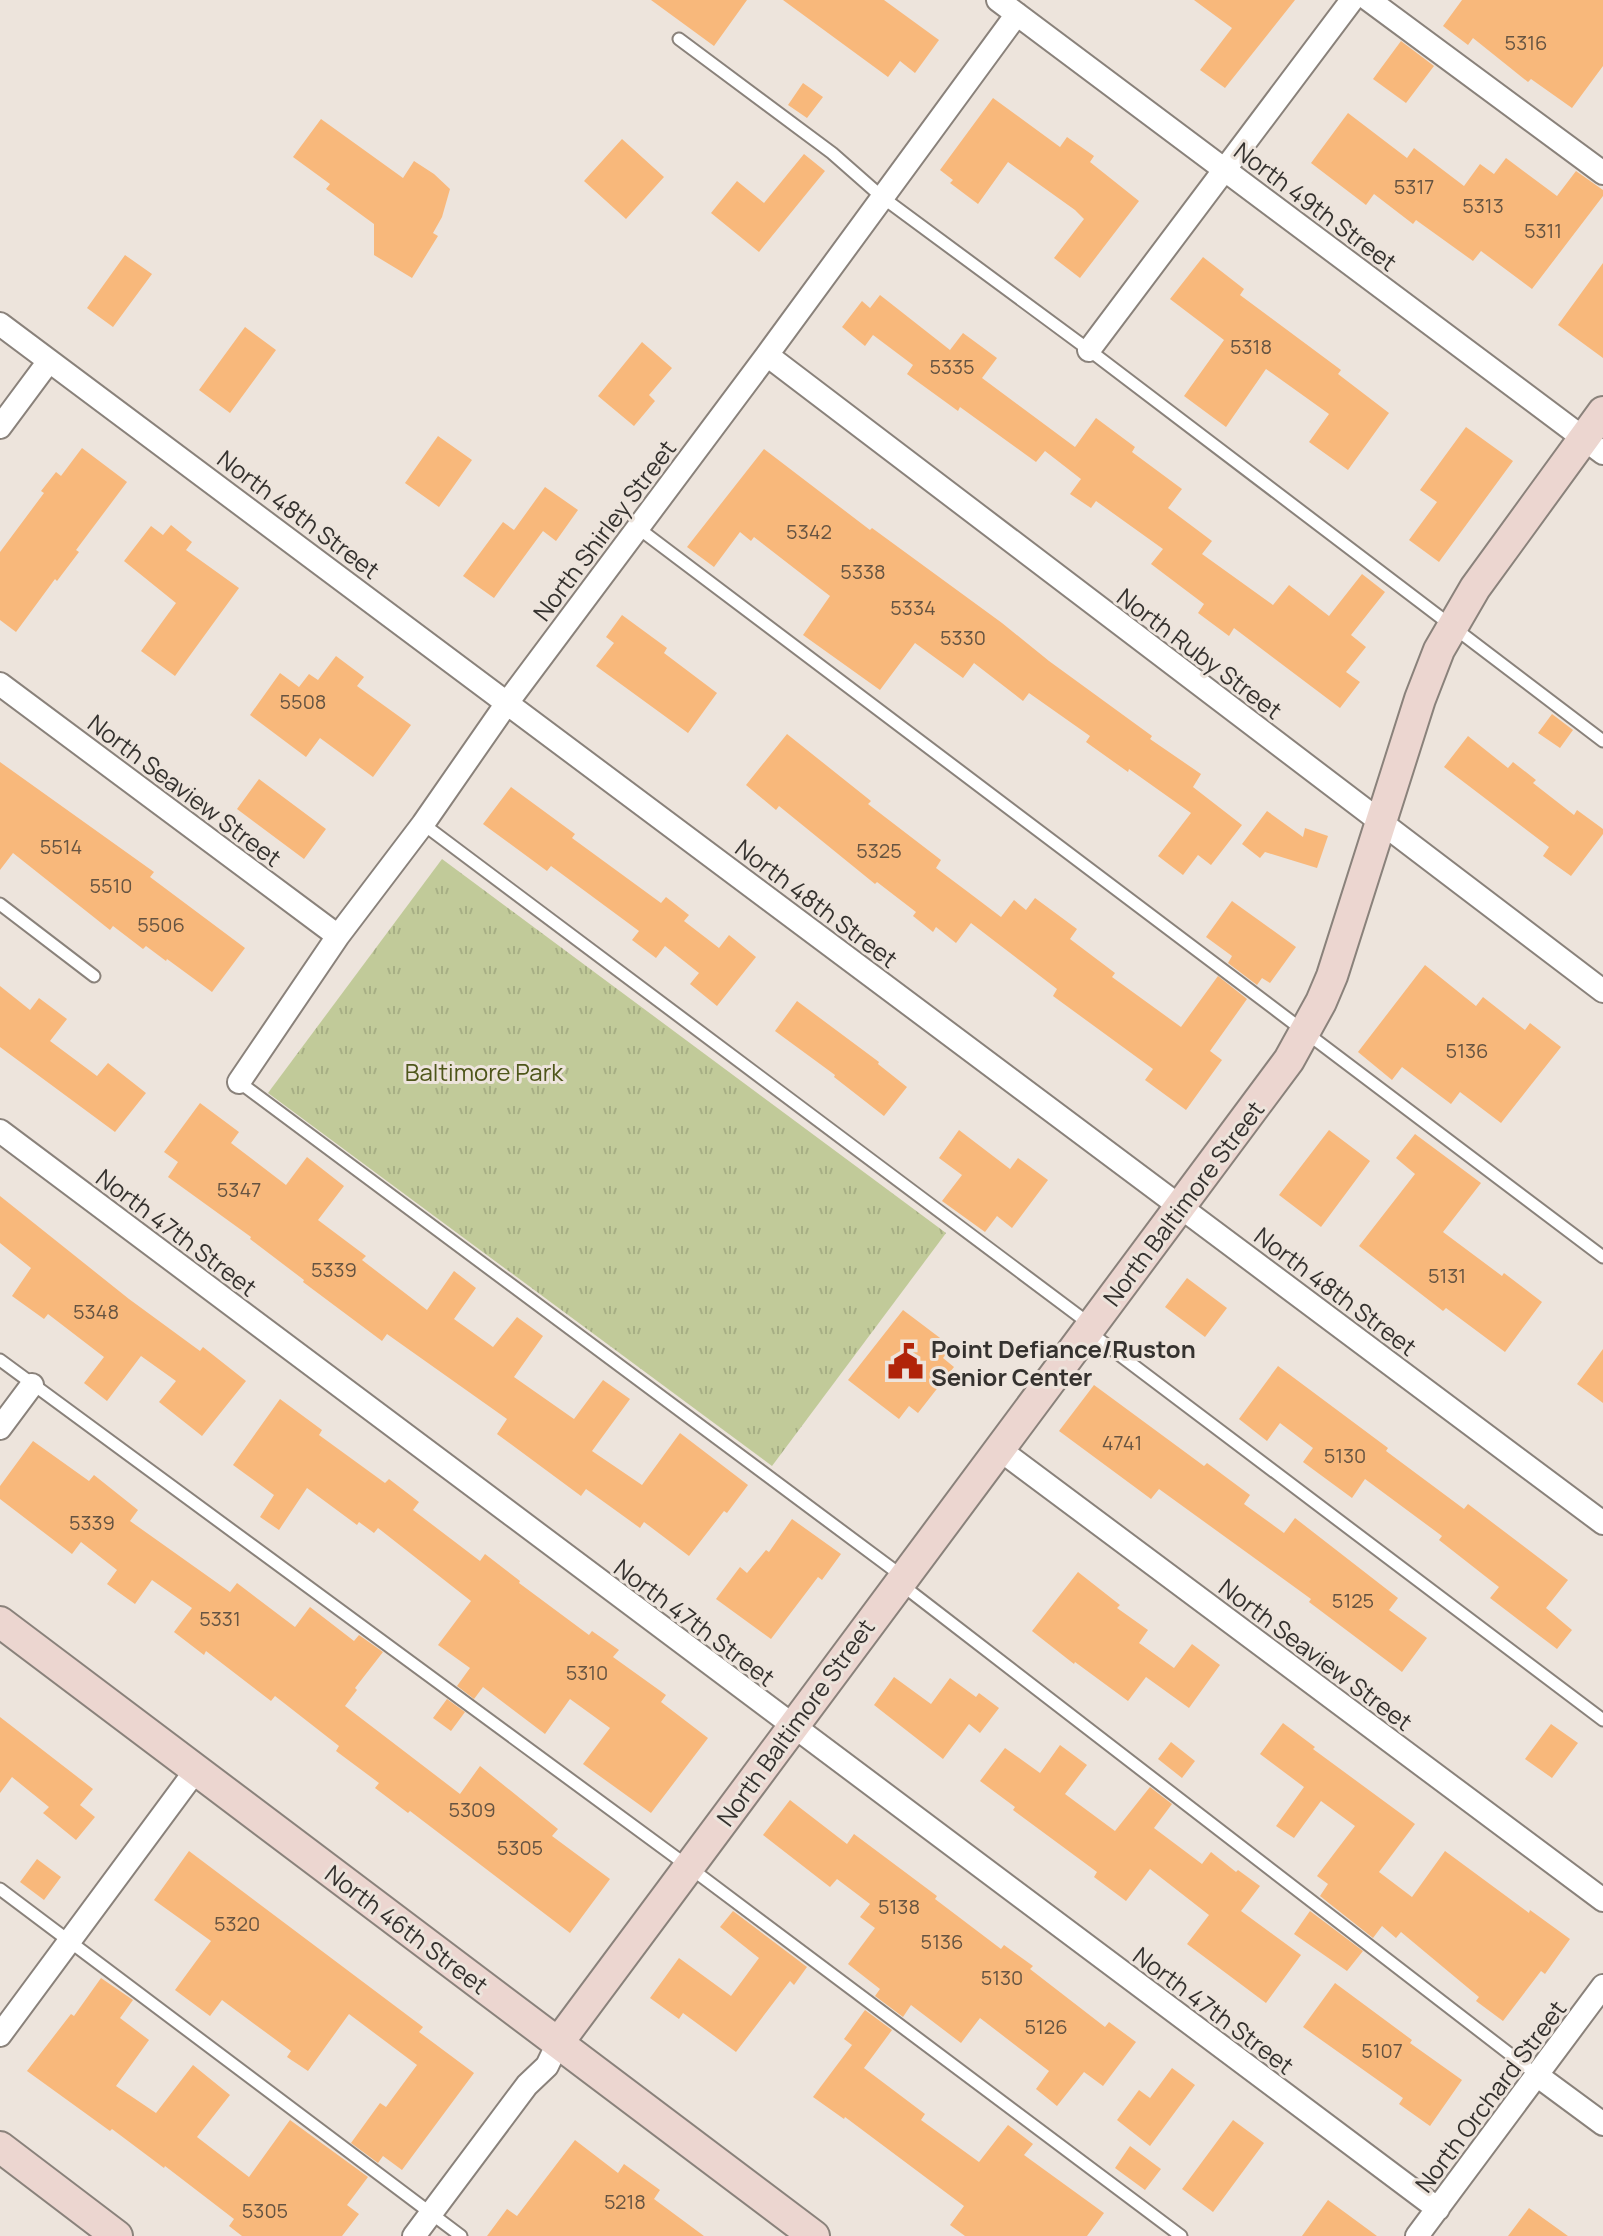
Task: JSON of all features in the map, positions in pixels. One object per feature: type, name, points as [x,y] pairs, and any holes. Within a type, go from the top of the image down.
[{"type":"street","points":[[1089,350],[1352,0]]},
{"type":"street","points":[[1369,0],[1603,173]]},
{"type":"street","name":"North 49th Street","points":[[1008,7],[1594,446]]},
{"type":"street","name":"North Shirley Street","points":[[239,1082],[338,936],[423,824],[507,703],[882,197],[1008,7]]},
{"type":"street","name":"North 48th Street","points":[[0,324],[1603,1523]]},
{"type":"street","name":"North Ruby Street","points":[[767,355],[1603,991]]},
{"type":"street","points":[[0,427],[49,361]]},
{"type":"street","name":"North Baltimore Street","points":[[414,2236],[527,2085],[547,2066],[558,2043],[900,1579],[1273,1083],[1305,1032],[1332,976],[1420,699],[1452,625],[1475,588],[1594,446],[1603,412]]},
{"type":"street","name":"North Seaview Street","points":[[0,684],[338,936]]},
{"type":"street","name":"North 47th Street","points":[[0,1131],[1438,2209]]},
{"type":"street","points":[[0,1428],[32,1385]]},
{"type":"street","name":"North Seaview Street","points":[[999,1449],[1603,1900]]},
{"type":"street","name":"North 46th Street","points":[[0,1622],[814,2236]]},
{"type":"street","points":[[0,2035],[196,1770]]},
{"type":"street","name":"North Orchard Street","points":[[1417,2236],[1603,1986]]},
{"type":"street","points":[[1538,2076],[1603,2124]]},
{"type":"street","points":[[0,2147],[117,2236]]},
{"type":"lane","points":[[679,39],[832,153],[882,197],[1089,350],[1603,741]]},
{"type":"lane","points":[[638,528],[1603,1257]]},
{"type":"lane","points":[[423,824],[1603,1720]]},
{"type":"lane","points":[[0,904],[94,976]]},
{"type":"lane","points":[[239,1082],[900,1579],[1538,2076]]},
{"type":"lane","points":[[0,1360],[689,1867],[1181,2236]]},
{"type":"lane","points":[[0,1889],[461,2236]]},
{"type":"green space","name":"Baltimore Park","points":[[442,859],[946,1233],[772,1466],[268,1093]]},
{"type":"building","points":[[651,0],[747,0],[714,46]]},
{"type":"building","points":[[783,0],[884,0],[939,40],[915,73],[900,61],[888,77]]},
{"type":"building","points":[[1194,0],[1295,0],[1225,88],[1200,70],[1232,28]]},
{"type":"building","points":[[1462,0],[1603,0],[1603,66],[1572,108],[1531,79],[1528,82],[1473,38],[1468,45],[1443,26]]},
{"type":"building","points":[[1401,41],[1434,66],[1406,103],[1373,79]]},
{"type":"building","points":[[803,83],[823,97],[807,118],[788,105]]},
{"type":"building","points":[[993,98],[1060,147],[1067,137],[1094,156],[1090,162],[1139,201],[1080,278],[1054,258],[1084,219],[1075,210],[1008,162],[978,204],[950,183],[953,180],[940,170]]},
{"type":"building","points":[[1348,113],[1407,158],[1414,148],[1464,186],[1480,164],[1494,174],[1506,158],[1557,196],[1576,171],[1603,190],[1603,196],[1532,289],[1481,251],[1473,261],[1416,220],[1413,224],[1374,194],[1366,205],[1311,163]]},
{"type":"building","points":[[321,119],[403,178],[414,161],[450,189],[442,217],[433,233],[438,236],[412,278],[374,255],[374,224],[326,189],[330,184],[293,157]]},
{"type":"building","points":[[622,139],[664,177],[626,219],[584,181]]},
{"type":"building","points":[[804,154],[825,171],[759,252],[711,213],[737,181],[764,203]]},
{"type":"building","points":[[125,255],[152,274],[113,327],[87,308]]},
{"type":"building","points":[[1203,257],[1244,289],[1240,295],[1341,370],[1338,374],[1389,413],[1348,470],[1309,442],[1329,414],[1266,369],[1226,427],[1184,396],[1224,340],[1170,299]]},
{"type":"building","points":[[1603,263],[1603,358],[1558,325]]},
{"type":"building","points":[[880,295],[950,350],[963,333],[997,358],[982,378],[1075,447],[1096,418],[1135,447],[1132,452],[1182,489],[1168,508],[1212,541],[1202,554],[1273,605],[1289,585],[1329,616],[1362,574],[1385,592],[1351,635],[1366,647],[1346,672],[1360,682],[1340,708],[1234,628],[1229,636],[1198,613],[1204,604],[1151,564],[1163,549],[1096,501],[1091,508],[1070,494],[1081,479],[1045,451],[1036,462],[960,407],[958,411],[907,374],[913,365],[873,335],[865,346],[842,327],[862,301],[870,308]]},
{"type":"building","points":[[245,327],[276,350],[230,413],[199,390]]},
{"type":"building","points":[[642,342],[672,368],[649,395],[655,401],[634,426],[598,396]]},
{"type":"building","points":[[1466,427],[1513,461],[1439,562],[1409,540],[1437,502],[1420,490]]},
{"type":"building","points":[[438,436],[472,460],[439,507],[405,483]]},
{"type":"building","points":[[82,448],[127,482],[76,550],[79,552],[16,632],[0,620],[0,552],[44,493],[41,491],[56,472],[61,476]]},
{"type":"building","points":[[764,449],[870,530],[872,528],[1002,623],[1152,736],[1150,739],[1201,774],[1193,787],[1242,825],[1211,865],[1198,855],[1183,875],[1158,856],[1191,813],[1086,742],[1090,736],[1029,693],[1023,701],[974,663],[963,678],[915,643],[880,690],[803,635],[830,596],[754,537],[751,541],[740,532],[714,567],[687,547]]},
{"type":"building","points":[[545,487],[578,510],[556,541],[543,531],[494,598],[463,576],[503,522],[514,530]]},
{"type":"building","points":[[171,525],[192,542],[186,550],[239,588],[175,676],[141,651],[176,603],[124,561],[151,526],[163,535]]},
{"type":"building","points":[[622,615],[667,648],[664,653],[717,693],[688,733],[596,666],[614,643],[606,637]]},
{"type":"building","points":[[336,656],[364,677],[357,686],[411,725],[373,777],[320,738],[306,757],[250,715],[280,673],[299,687],[309,674],[318,680]]},
{"type":"building","points":[[1552,714],[1573,730],[1560,748],[1538,733]]},
{"type":"building","points":[[787,734],[871,801],[868,804],[941,860],[936,868],[1001,917],[1014,900],[1026,910],[1035,898],[1077,929],[1070,939],[1115,973],[1112,977],[1181,1027],[1218,976],[1247,999],[1210,1051],[1222,1060],[1186,1110],[1145,1080],[1153,1069],[1053,996],[1057,989],[971,923],[956,943],[936,927],[933,932],[913,916],[916,912],[877,882],[875,884],[779,806],[776,810],[746,785]]},
{"type":"building","points":[[1468,736],[1508,768],[1513,762],[1536,780],[1533,783],[1574,815],[1577,810],[1603,829],[1603,834],[1571,876],[1543,856],[1549,847],[1444,767]]},
{"type":"building","points":[[0,762],[154,872],[150,877],[245,948],[212,992],[146,946],[143,949],[113,926],[110,930],[13,853],[0,870]]},
{"type":"building","points":[[259,779],[326,829],[304,859],[237,809]]},
{"type":"building","points":[[511,787],[575,834],[572,838],[661,903],[666,897],[689,915],[684,921],[719,948],[729,935],[756,957],[717,1006],[690,984],[699,973],[665,946],[656,958],[632,940],[639,931],[551,866],[547,871],[483,824]]},
{"type":"building","points":[[1267,811],[1303,837],[1305,828],[1328,836],[1317,868],[1265,852],[1260,858],[1242,844]]},
{"type":"building","points":[[1232,901],[1296,947],[1270,983],[1262,978],[1257,985],[1228,963],[1232,956],[1206,937]]},
{"type":"building","points":[[1425,965],[1476,1006],[1483,997],[1525,1030],[1530,1023],[1561,1047],[1501,1123],[1460,1092],[1451,1104],[1402,1067],[1392,1080],[1358,1052]]},
{"type":"building","points":[[0,986],[30,1010],[39,998],[67,1019],[50,1041],[97,1076],[108,1063],[146,1093],[115,1132],[0,1047]]},
{"type":"building","points":[[797,1001],[879,1062],[907,1087],[884,1116],[775,1031]]},
{"type":"building","points":[[200,1103],[239,1132],[231,1143],[286,1185],[307,1157],[344,1186],[318,1220],[366,1256],[362,1260],[427,1310],[454,1271],[476,1288],[454,1319],[493,1347],[517,1317],[543,1336],[514,1377],[574,1419],[603,1380],[630,1399],[592,1451],[642,1485],[680,1433],[748,1485],[689,1556],[644,1522],[640,1528],[586,1489],[581,1496],[497,1434],[507,1419],[387,1334],[382,1341],[303,1282],[251,1237],[168,1177],[178,1162],[164,1152]]},
{"type":"building","points":[[959,1130],[1010,1169],[1018,1158],[1048,1180],[1012,1228],[997,1216],[985,1232],[942,1201],[962,1175],[939,1158]]},
{"type":"building","points":[[1329,1130],[1370,1161],[1321,1227],[1279,1195]]},
{"type":"building","points":[[1415,1134],[1481,1183],[1443,1232],[1542,1302],[1505,1352],[1446,1308],[1443,1311],[1359,1246],[1415,1174],[1396,1158]]},
{"type":"building","points":[[0,1196],[129,1299],[200,1351],[203,1347],[246,1381],[202,1436],[159,1402],[176,1381],[141,1356],[107,1401],[84,1383],[104,1357],[48,1314],[44,1319],[12,1296],[31,1268],[0,1243]]},
{"type":"building","points":[[1187,1278],[1227,1308],[1205,1337],[1165,1307]]},
{"type":"building","name":"Point Defiance/Ruston Senior Center","points":[[903,1310],[952,1347],[943,1358],[954,1367],[918,1413],[909,1406],[899,1419],[848,1380]]},
{"type":"building","points":[[1603,1349],[1603,1403],[1577,1384]]},
{"type":"building","points":[[1278,1366],[1464,1509],[1468,1504],[1568,1580],[1546,1608],[1572,1630],[1557,1649],[1490,1598],[1499,1587],[1439,1540],[1442,1536],[1365,1479],[1352,1498],[1303,1462],[1313,1448],[1280,1423],[1267,1441],[1239,1419]]},
{"type":"building","points":[[1094,1385],[1204,1466],[1207,1463],[1250,1495],[1244,1504],[1284,1533],[1295,1518],[1398,1598],[1389,1610],[1427,1638],[1402,1672],[1309,1602],[1311,1599],[1159,1489],[1151,1499],[1059,1431]]},
{"type":"building","points":[[280,1399],[322,1430],[319,1435],[385,1483],[389,1479],[419,1502],[413,1510],[480,1561],[485,1554],[589,1635],[592,1631],[619,1650],[613,1657],[666,1695],[661,1702],[708,1738],[651,1813],[583,1764],[610,1728],[570,1699],[545,1734],[483,1687],[474,1699],[457,1686],[470,1668],[438,1645],[471,1601],[378,1528],[374,1533],[359,1522],[357,1525],[307,1488],[279,1530],[260,1517],[274,1495],[233,1465]]},
{"type":"building","points":[[33,1441],[89,1481],[94,1475],[138,1510],[130,1521],[230,1592],[237,1583],[295,1627],[310,1607],[354,1641],[359,1635],[383,1652],[345,1706],[460,1794],[480,1766],[558,1829],[552,1836],[610,1879],[570,1933],[410,1811],[408,1813],[375,1788],[379,1783],[336,1751],[339,1746],[275,1696],[271,1701],[206,1651],[204,1655],[174,1632],[192,1608],[152,1580],[135,1604],[107,1584],[117,1570],[81,1542],[72,1554],[0,1499],[0,1486]]},
{"type":"building","points":[[792,1519],[841,1554],[822,1580],[818,1577],[771,1639],[716,1599],[740,1567],[747,1573],[766,1550],[769,1552]]},
{"type":"building","points":[[1078,1572],[1120,1605],[1117,1608],[1148,1630],[1139,1643],[1174,1668],[1192,1644],[1220,1665],[1189,1708],[1146,1677],[1128,1701],[1032,1631]]},
{"type":"building","points":[[894,1677],[931,1704],[950,1678],[976,1697],[979,1693],[999,1708],[980,1733],[969,1724],[943,1759],[874,1705]]},
{"type":"building","points":[[447,1699],[465,1712],[451,1731],[433,1718]]},
{"type":"building","points":[[0,1717],[93,1789],[80,1805],[95,1817],[76,1840],[43,1813],[49,1807],[12,1777],[0,1793]]},
{"type":"building","points":[[1283,1723],[1315,1747],[1313,1749],[1415,1824],[1379,1872],[1412,1897],[1445,1851],[1570,1939],[1545,1974],[1541,1971],[1503,2021],[1476,2001],[1479,1997],[1401,1932],[1396,1938],[1382,1926],[1373,1938],[1320,1896],[1328,1884],[1317,1876],[1355,1826],[1321,1801],[1294,1838],[1276,1826],[1304,1787],[1260,1754]]},
{"type":"building","points":[[1551,1724],[1578,1743],[1552,1778],[1525,1759]]},
{"type":"building","points":[[1171,1742],[1195,1761],[1182,1778],[1158,1759]]},
{"type":"building","points":[[1060,1745],[1087,1765],[1065,1794],[1115,1831],[1150,1787],[1172,1804],[1154,1828],[1202,1864],[1211,1852],[1260,1886],[1241,1911],[1301,1955],[1266,2003],[1187,1944],[1209,1915],[1150,1869],[1126,1901],[1094,1877],[1097,1872],[1013,1810],[1015,1807],[980,1781],[1005,1748],[1040,1773]]},
{"type":"building","points":[[790,1800],[847,1844],[854,1834],[1001,1949],[1004,1945],[1033,1966],[1030,1969],[1105,2027],[1109,2022],[1136,2042],[1103,2086],[1084,2072],[1057,2106],[1036,2089],[1049,2071],[980,2018],[961,2043],[911,2005],[903,2017],[875,1996],[880,1989],[848,1964],[875,1928],[860,1917],[870,1904],[837,1879],[830,1887],[763,1835]]},
{"type":"building","points":[[189,1851],[423,2027],[419,2032],[474,2073],[402,2170],[383,2156],[378,2163],[351,2143],[380,2103],[386,2107],[417,2065],[349,2014],[308,2071],[287,2057],[291,2051],[222,2000],[210,2016],[175,1990],[211,1941],[154,1900]]},
{"type":"building","points":[[37,1859],[61,1877],[44,1900],[20,1882]]},
{"type":"building","points":[[733,1911],[807,1967],[794,1985],[790,1981],[736,2052],[683,2013],[679,2019],[650,1998],[679,1958],[731,1996],[759,1958],[720,1927]]},
{"type":"building","points":[[1310,1911],[1363,1951],[1347,1971],[1294,1934]]},
{"type":"building","points":[[101,1978],[133,2000],[120,2018],[149,2040],[116,2086],[156,2113],[193,2065],[230,2095],[197,2137],[249,2177],[290,2120],[368,2177],[347,2205],[359,2214],[342,2236],[242,2236],[229,2226],[234,2219],[165,2166],[27,2071],[71,2014],[74,2016]]},
{"type":"building","points":[[1335,1983],[1462,2080],[1430,2126],[1399,2104],[1403,2098],[1303,2027]]},
{"type":"building","points":[[865,2010],[892,2030],[864,2068],[925,2114],[921,2120],[979,2162],[1008,2125],[1033,2144],[1024,2155],[1104,2213],[1087,2236],[965,2236],[950,2225],[964,2206],[845,2117],[813,2097],[852,2045],[844,2039]]},
{"type":"building","points":[[1172,2068],[1195,2085],[1150,2146],[1117,2120],[1139,2090],[1150,2098]]},
{"type":"building","points":[[1233,2120],[1264,2143],[1213,2212],[1182,2189]]},
{"type":"building","points":[[575,2140],[618,2173],[624,2164],[660,2190],[654,2199],[704,2236],[487,2236],[507,2209],[517,2216]]},
{"type":"building","points":[[1130,2146],[1161,2169],[1145,2190],[1115,2168]]},
{"type":"building","points":[[1328,2200],[1377,2236],[1302,2236]]},
{"type":"building","points":[[1529,2208],[1568,2236],[1508,2236]]},
{"type":"place","name":"Point Defiance/Ruston Senior Center","points":[[905,1362]]}]
